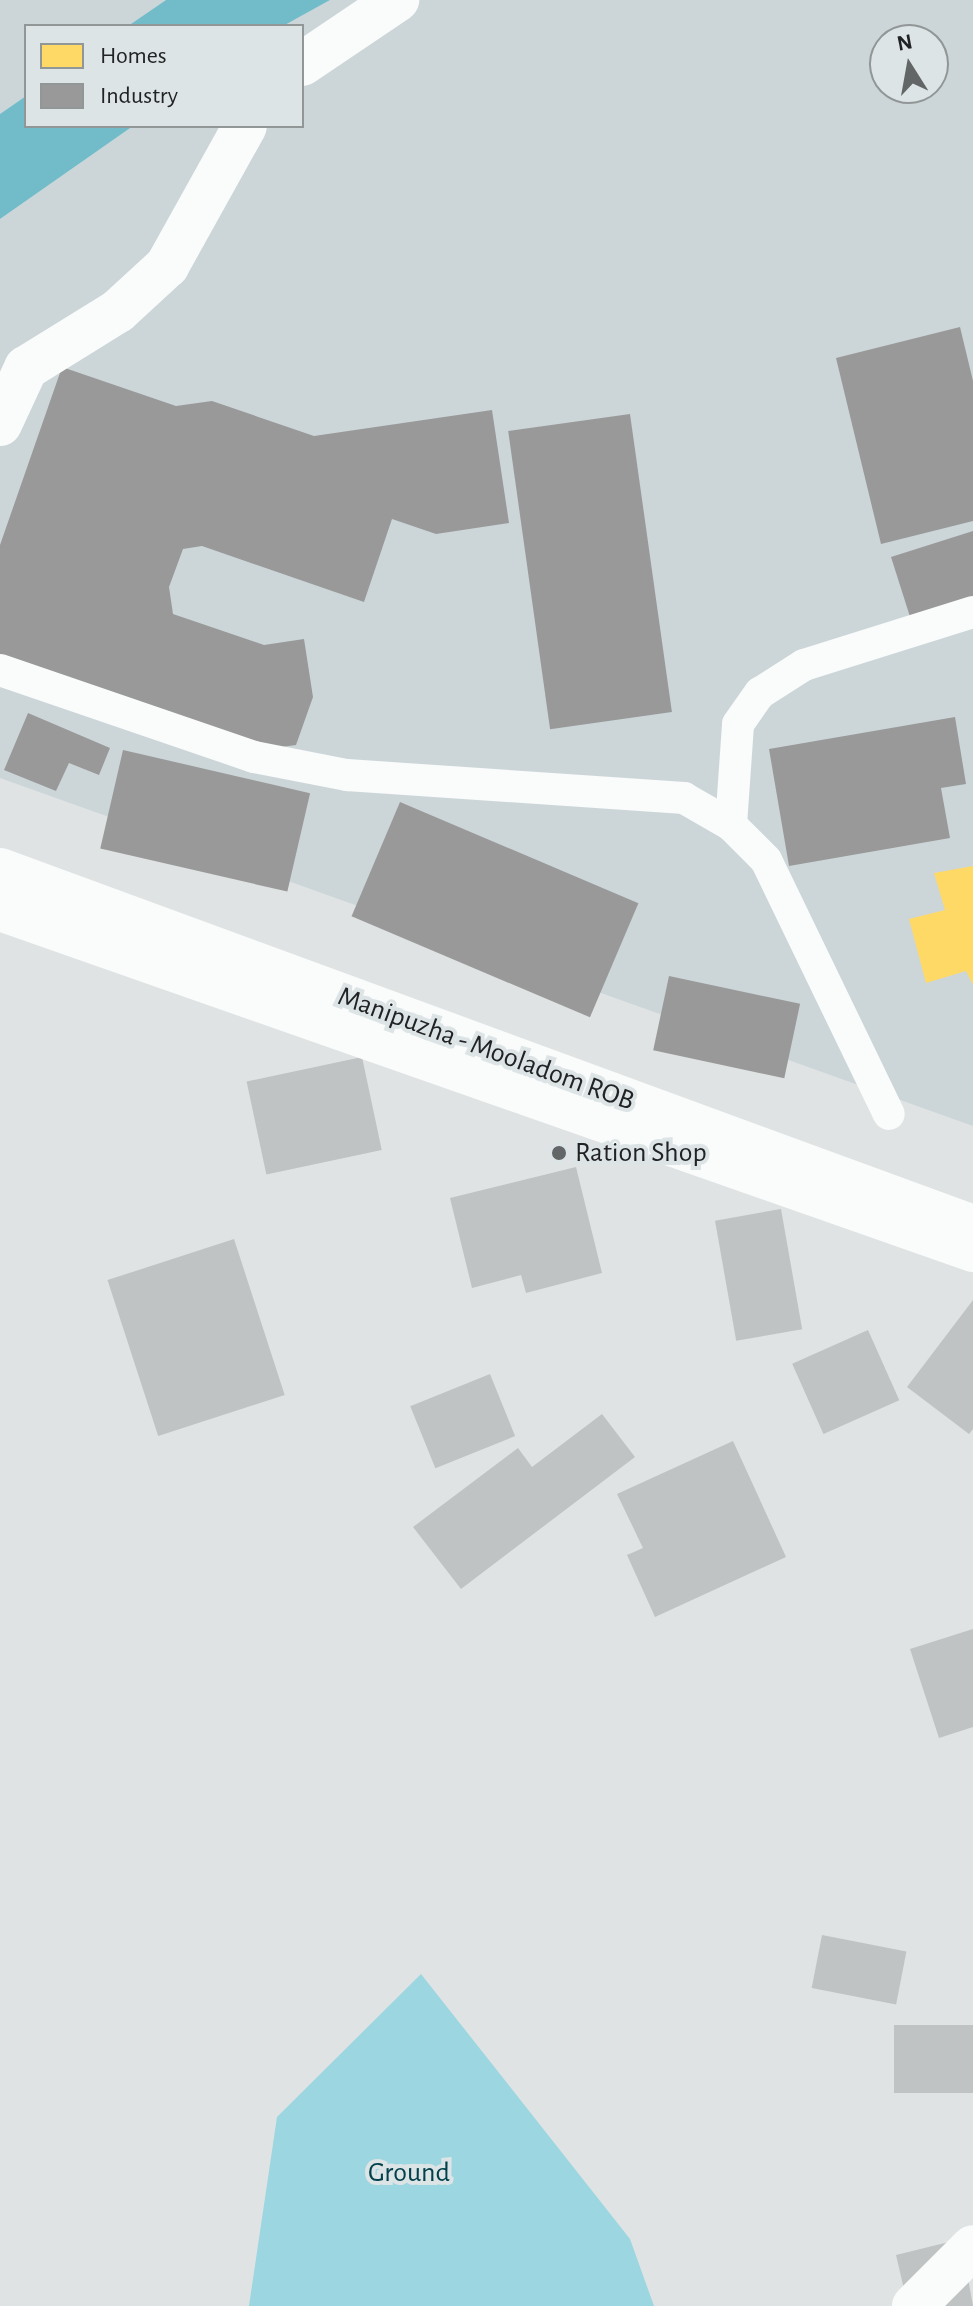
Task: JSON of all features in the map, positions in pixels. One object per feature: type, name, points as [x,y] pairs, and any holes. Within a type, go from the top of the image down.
[{"type":"street","points":[[304,63],[397,0]]},
{"type":"street","points":[[0,424],[26,368],[118,311],[167,266],[244,128]]},
{"type":"street","name":"Manipuzha - Mooladom ROB","points":[[0,870],[973,1227]]},
{"type":"street","points":[[0,909],[973,1250]]},
{"type":"street","points":[[914,2306],[973,2247]]},
{"type":"lane","points":[[731,825],[738,724],[760,693],[817,660],[973,612]]},
{"type":"lane","points":[[0,670],[254,757],[347,775],[628,789],[684,798],[731,825],[766,860],[889,1114]]},
{"type":"shaded area","points":[[0,0],[166,0],[131,24],[24,24],[24,97],[0,114]]},
{"type":"shaded area","points":[[166,0],[330,0],[287,24],[131,24]]},
{"type":"shaded area","points":[[330,0],[973,0],[973,1126],[0,778],[0,219],[130,128],[304,128],[304,24],[287,24]]},
{"type":"shaded area","points":[[24,97],[24,128],[130,128],[0,219],[0,114]]},
{"type":"green space","name":"Ground","points":[[421,1974],[630,2239],[654,2306],[249,2306],[277,2117]]},
{"type":"building: Homes","points":[[973,866],[973,985],[966,971],[926,983],[909,919],[945,910],[934,873]]},
{"type":"building: Industry","points":[[960,327],[973,381],[973,521],[881,544],[836,358]]},
{"type":"building: Industry","points":[[62,367],[176,406],[212,401],[314,436],[492,410],[509,523],[436,534],[392,519],[364,602],[202,546],[183,549],[169,587],[173,614],[264,645],[304,639],[313,697],[296,745],[274,748],[0,654],[0,545]]},
{"type":"building: Industry","points":[[630,414],[672,712],[550,729],[508,431]]},
{"type":"building: Industry","points":[[973,531],[973,604],[912,623],[891,557]]},
{"type":"building: Industry","points":[[28,713],[110,748],[99,775],[69,763],[56,791],[4,770]]},
{"type":"building: Industry","points":[[955,717],[966,784],[941,788],[950,838],[789,866],[769,749]]},
{"type":"building: Industry","points":[[123,750],[310,793],[287,892],[100,848]]},
{"type":"building: Industry","points":[[400,802],[638,903],[590,1017],[352,916]]},
{"type":"building: Industry","points":[[669,976],[800,1004],[784,1078],[653,1050]]},
{"type":"building: Other","points":[[362,1057],[382,1150],[266,1174],[247,1082]]},
{"type":"building: Other","points":[[576,1167],[602,1273],[526,1293],[521,1275],[472,1288],[450,1198]]},
{"type":"building: Other","points":[[781,1209],[802,1329],[736,1341],[715,1221]]},
{"type":"building: Other","points":[[234,1239],[285,1395],[158,1436],[108,1280]]},
{"type":"building: Other","points":[[973,1300],[973,1429],[969,1434],[907,1387]]},
{"type":"building: Other","points":[[868,1330],[899,1400],[823,1434],[792,1364]]},
{"type":"building: Other","points":[[490,1374],[515,1436],[435,1468],[410,1406]]},
{"type":"building: Other","points":[[602,1414],[635,1457],[461,1589],[413,1527],[518,1448],[532,1467]]},
{"type":"building: Other","points":[[733,1441],[786,1557],[655,1617],[627,1555],[643,1548],[617,1494]]},
{"type":"building: Other","points":[[973,1629],[973,1727],[939,1738],[910,1649]]},
{"type":"building: Other","points":[[822,1935],[906,1951],[896,2004],[812,1988]]},
{"type":"building: Other","points":[[894,2025],[973,2025],[973,2093],[894,2093]]},
{"type":"building: Other","points":[[961,2239],[973,2306],[908,2306],[896,2255]]},
{"type":"place","name":"Ration Shop","points":[[559,1153]]}]
